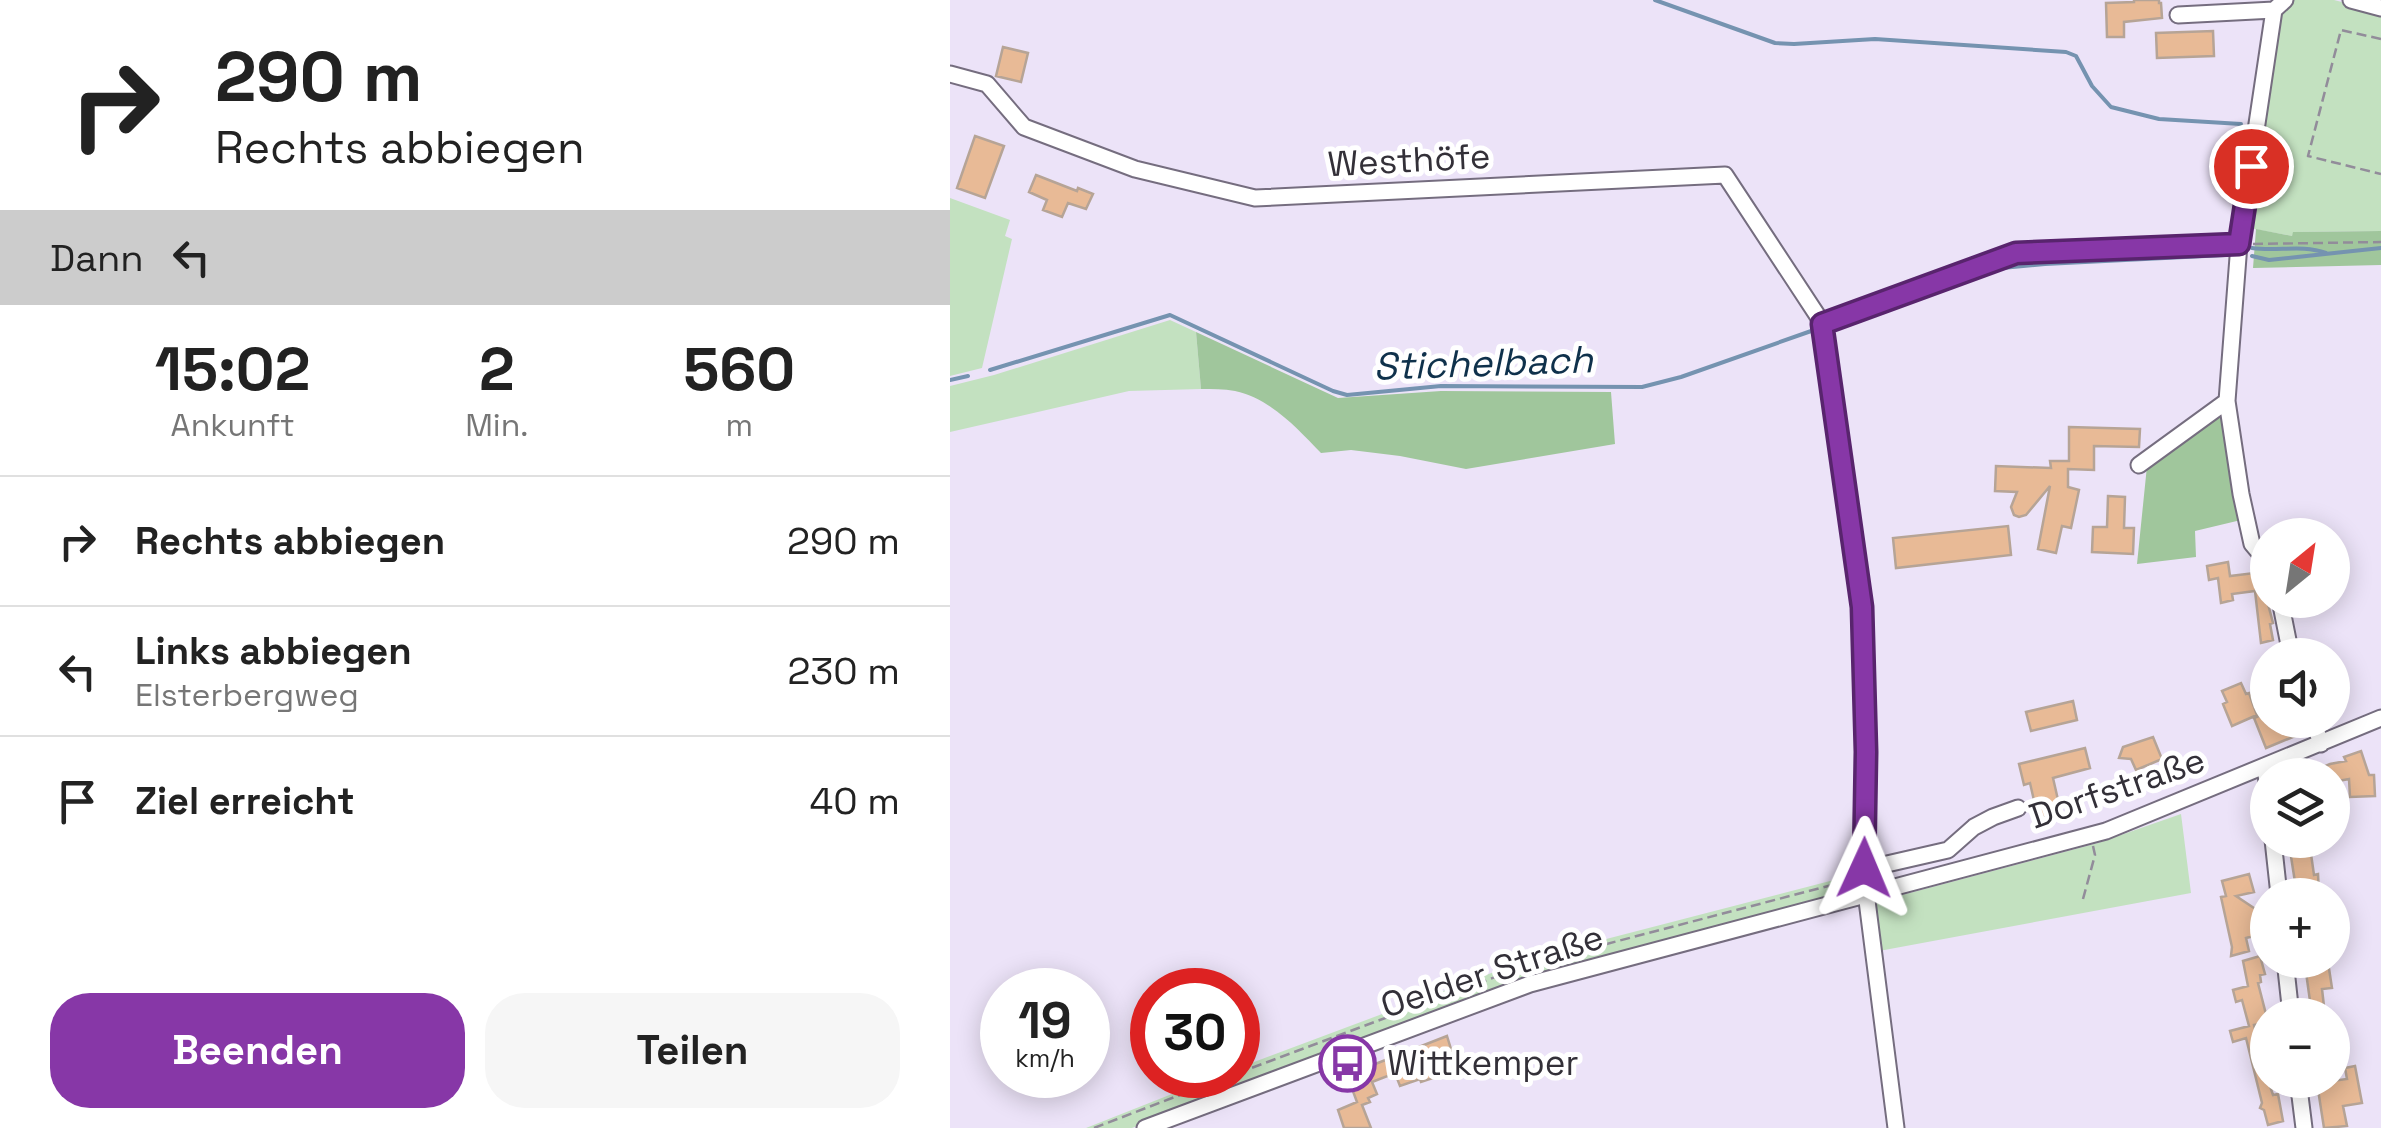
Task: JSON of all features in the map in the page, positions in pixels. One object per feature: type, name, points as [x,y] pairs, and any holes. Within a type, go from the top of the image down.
[{"type":"street","points":[[2351,0],[2381,8]]},
{"type":"street","points":[[2178,15],[2280,5],[2239,244],[2227,401],[2250,535]]},
{"type":"street","name":"Westhöfe","points":[[950,74],[988,84],[1024,127],[1135,169],[1255,198],[1725,174],[1822,324]]},
{"type":"street","points":[[1896,1128],[1864,868],[1862,607],[1822,324],[2016,253],[2239,244]]},
{"type":"street","points":[[2139,465],[2227,401]]},
{"type":"street","name":"Dorfstraße","points":[[2285,758],[2381,718]]},
{"type":"street","points":[[2319,738],[2321,744]]},
{"type":"street","name":"Dorfstraße","points":[[1866,895],[2091,835],[2250,772]]},
{"type":"street","points":[[1864,868],[1948,850],[1974,828],[2018,808]]},
{"type":"street","name":"Oelder Straße","points":[[1146,1128],[1530,984],[1866,895]]},
{"type":"street","points":[[1433,1000],[1441,1017]]},
{"type":"street","points":[[1404,1011],[1411,1028]]},
{"type":"street","points":[[2300,1098],[2304,1128]]},
{"type":"path","points":[[2381,39],[2341,30],[2308,156],[2381,174]]},
{"type":"path","points":[[2239,244],[2381,242]]},
{"type":"path","points":[[2083,898],[2095,854],[2091,835]]},
{"type":"path","points":[[1094,1128],[1172,1098]]},
{"type":"green space","points":[[2291,0],[2334,0],[2381,12],[2381,231],[2294,232],[2292,236],[2249,228],[2278,12]]},
{"type":"green space","points":[[950,198],[1010,220],[1005,236],[1012,239],[982,368],[950,376]]},
{"type":"green space","points":[[2256,229],[2292,236],[2293,232],[2381,231],[2381,265],[2253,268]]},
{"type":"green space","points":[[1170,320],[1196,332],[1201,389],[1129,391],[950,432],[950,386]]},
{"type":"green space","points":[[1196,332],[1338,398],[1441,391],[1611,392],[1615,444],[1466,469],[1351,450],[1321,453],[1260,401],[1235,391],[1201,389]]},
{"type":"green space","points":[[2226,404],[2241,520],[2195,531],[2196,557],[2137,564],[2147,466]]},
{"type":"green space","points":[[2181,814],[2191,893],[1879,951],[1872,903],[2098,843]]},
{"type":"green space","points":[[1857,874],[1854,892],[1356,1043],[1260,1079],[1260,1060],[1529,959]]},
{"type":"green space","points":[[1162,1098],[1211,1098],[1132,1128],[1086,1128]]},
{"type":"building","points":[[2159,0],[2162,18],[2124,22],[2124,37],[2107,37],[2106,3]]},
{"type":"building","points":[[2213,31],[2214,56],[2157,58],[2156,33]]},
{"type":"building","points":[[1003,47],[1028,53],[1021,82],[996,76]]},
{"type":"building","points":[[975,136],[1004,146],[985,198],[957,188]]},
{"type":"building","points":[[1036,175],[1093,194],[1086,209],[1068,203],[1062,217],[1043,210],[1047,200],[1029,192]]},
{"type":"building","points":[[2069,427],[2140,429],[2139,447],[2094,446],[2094,470],[2068,469],[2068,487],[2079,490],[2071,528],[2062,526],[2056,553],[2038,549],[2050,486],[2026,515],[2019,517],[2011,507],[2017,492],[1995,491],[1996,466],[2051,468],[2050,461],[2069,461]]},
{"type":"building","points":[[2108,496],[2125,497],[2124,528],[2134,528],[2133,554],[2092,552],[2093,527],[2107,527]]},
{"type":"building","points":[[2008,526],[2011,555],[1896,568],[1893,538]]},
{"type":"building","points":[[2228,562],[2230,576],[2250,574],[2250,592],[2232,594],[2233,600],[2221,603],[2218,578],[2209,580],[2207,566]]},
{"type":"building","points":[[2258,618],[2272,618],[2273,638],[2260,638]]},
{"type":"building","points":[[2241,683],[2250,696],[2250,718],[2232,726],[2222,691]]},
{"type":"building","points":[[2073,701],[2077,720],[2031,731],[2026,712]]},
{"type":"building","points":[[2153,737],[2162,759],[2136,770],[2131,759],[2119,758],[2123,747]]},
{"type":"building","points":[[2262,738],[2290,738],[2266,748]]},
{"type":"building","points":[[2085,748],[2090,768],[2053,778],[2061,813],[2038,818],[2030,783],[2024,785],[2019,764]]},
{"type":"building","points":[[2361,751],[2369,775],[2374,775],[2375,796],[2350,797],[2350,758],[2344,757]]},
{"type":"building","points":[[2291,858],[2312,858],[2314,875],[2318,874],[2318,878],[2294,878]]},
{"type":"building","points":[[2249,874],[2250,878],[2250,893],[2236,896],[2250,905],[2250,937],[2246,938],[2249,951],[2231,956],[2221,897],[2226,896],[2222,881]]},
{"type":"building","points":[[2250,959],[2250,978],[2260,978],[2261,982],[2258,983],[2262,998],[2250,998],[2250,1054],[2246,1038],[2233,1042],[2230,1031],[2249,1026],[2242,1000],[2236,1002],[2233,990],[2248,986],[2243,961]]},
{"type":"building","points":[[2307,978],[2330,978],[2332,988],[2322,989],[2323,998],[2310,998]]},
{"type":"building","points":[[1447,1036],[1454,1059],[1440,1057],[1427,1062],[1433,1078],[1400,1086],[1395,1073],[1372,1082],[1377,1094],[1362,1105],[1371,1128],[1344,1128],[1338,1110],[1357,1102],[1347,1075]]},
{"type":"building","points":[[2355,1066],[2362,1103],[2343,1106],[2347,1126],[2324,1128],[2319,1098],[2350,1098],[2350,1067]]},
{"type":"building","points":[[2261,1098],[2279,1098],[2283,1121],[2268,1125],[2260,1108]]},
{"type":"waterway","points":[[1655,0],[1775,43],[1875,39],[2066,52],[2076,56],[2092,86],[2111,107],[2159,119],[2241,124]]},
{"type":"waterway","points":[[2252,248],[2326,253]]},
{"type":"waterway","name":"Stichelbach","points":[[2252,256],[2269,260],[2381,248]]},
{"type":"waterway","name":"Stichelbach","points":[[1980,274],[2045,264],[2225,255]]},
{"type":"waterway","name":"Stichelbach","points":[[990,370],[1170,315],[1347,395],[1441,386],[1642,387],[1814,330]]},
{"type":"waterway","name":"Stichelbach","points":[[950,380],[968,376]]},
{"type":"place","name":"Wittkemper","points":[[1348,1063]]},
{"type":"route","points":[[1864,868],[1862,607],[1822,324],[2016,253],[2239,244],[2251,166]]}]
